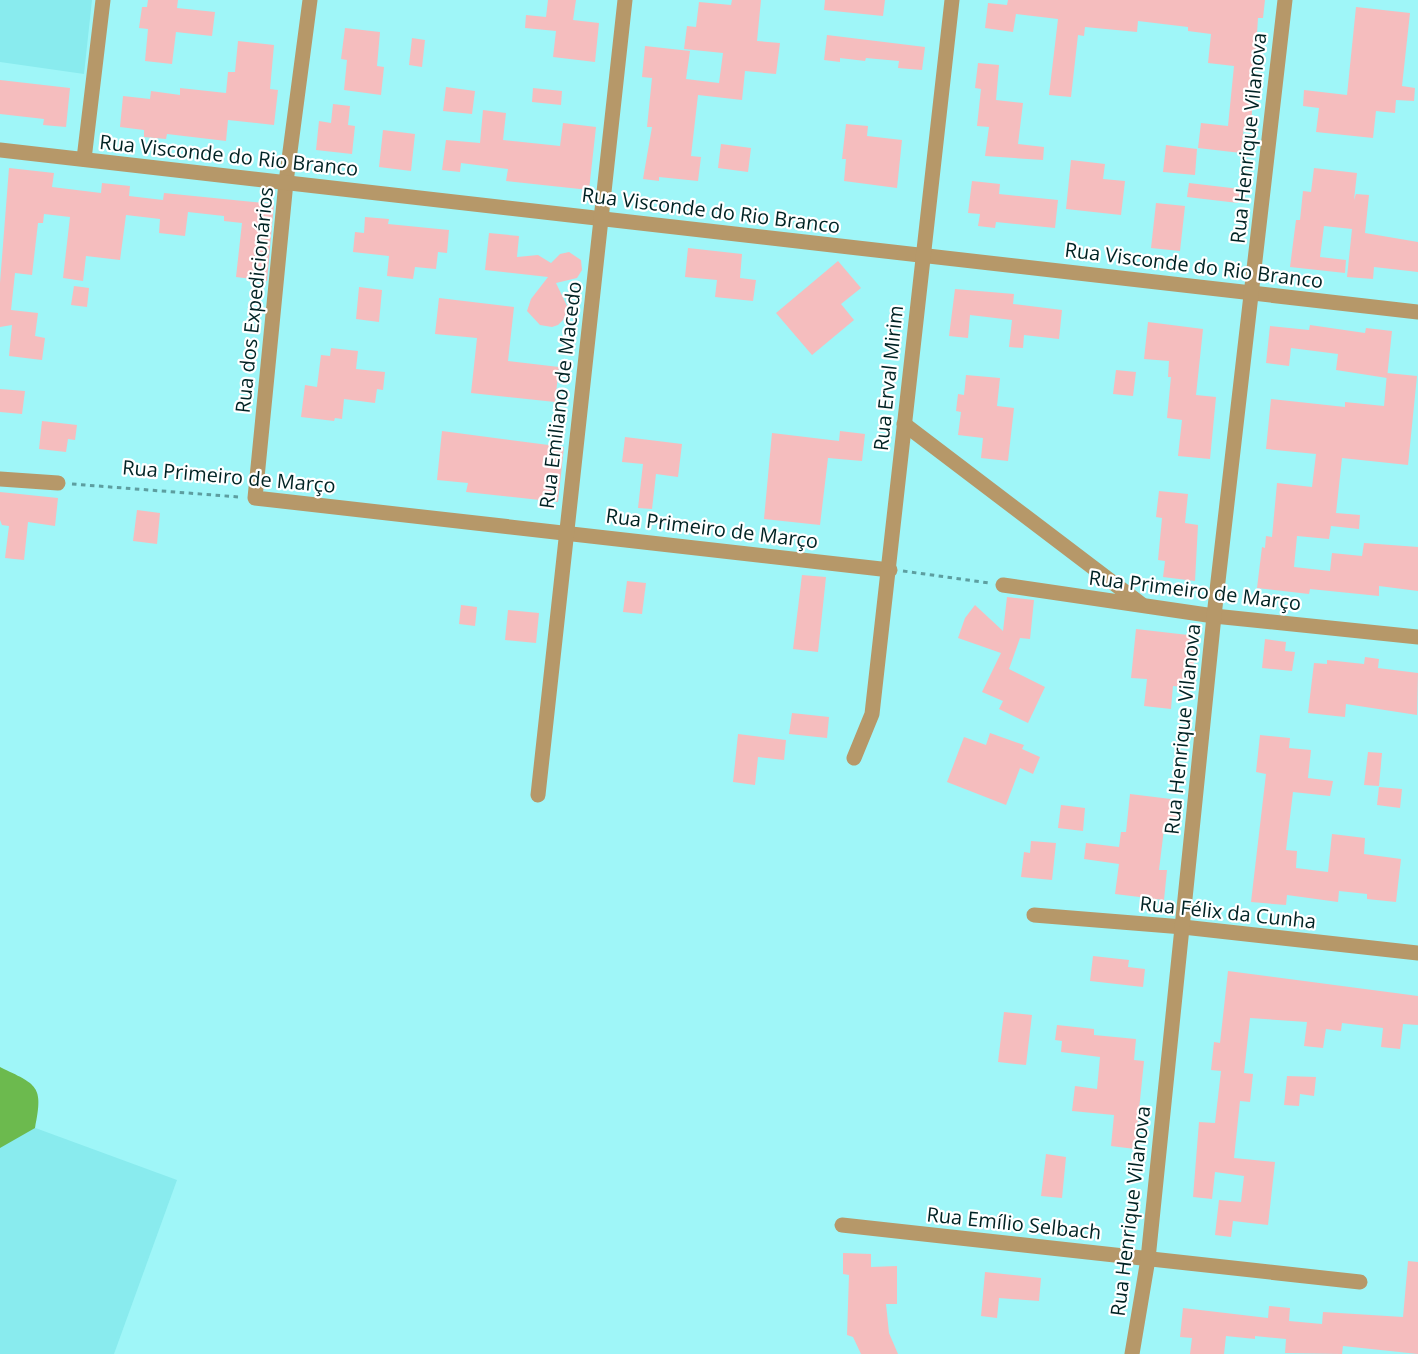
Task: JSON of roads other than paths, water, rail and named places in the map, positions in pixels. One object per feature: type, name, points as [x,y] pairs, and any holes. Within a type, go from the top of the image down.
[{"type":"street","points":[[84,159],[103,0]]},
{"type":"street","name":"Rua dos Expedicionários","points":[[255,498],[286,182],[310,0]]},
{"type":"street","name":"Rua Emiliano de Macedo","points":[[538,795],[625,0]]},
{"type":"street","name":"Rua Erval Mirim","points":[[854,758],[872,714],[890,570],[922,255],[952,0]]},
{"type":"street","name":"Rua Henrique Vilanova","points":[[1132,1354],[1148,1259],[1214,616],[1285,0]]},
{"type":"street","name":"Rua Visconde do Rio Branco","points":[[0,150],[1418,312]]},
{"type":"street","points":[[904,424],[1144,606]]},
{"type":"street","points":[[0,479],[58,483]]},
{"type":"street","name":"Rua Primeiro de Março","points":[[255,498],[890,570]]},
{"type":"street","name":"Rua Primeiro de Março","points":[[1003,585],[1214,616],[1418,637]]},
{"type":"street","name":"Rua Félix da Cunha","points":[[1034,915],[1183,927],[1418,953]]},
{"type":"street","name":"Rua Emílio Selbach","points":[[842,1225],[1360,1282]]}]
